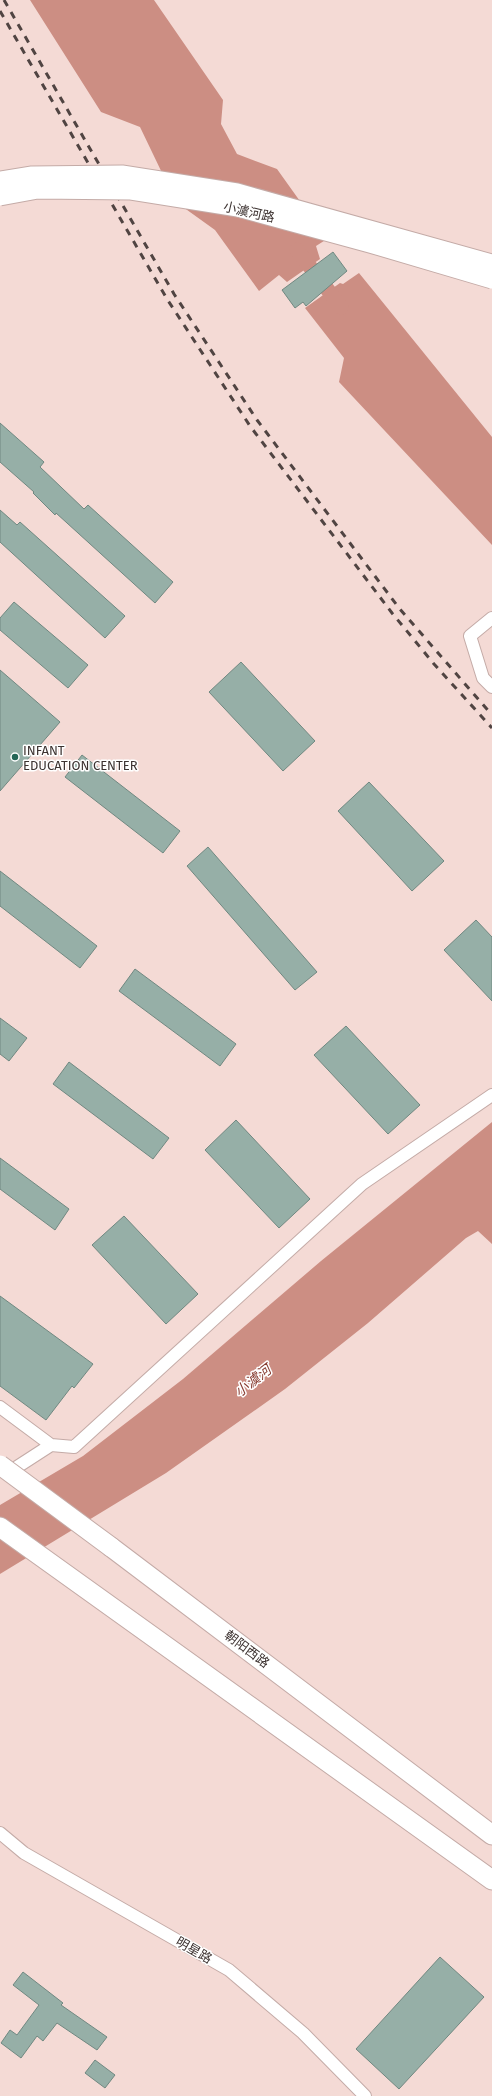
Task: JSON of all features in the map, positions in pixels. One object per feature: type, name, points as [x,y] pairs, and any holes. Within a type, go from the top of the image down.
[{"type":"main road","name":"小澞河路","points":[[0,180],[32,175],[122,174],[237,192],[492,264]]},
{"type":"main road","name":"小澞河路","points":[[0,197],[38,190],[131,191],[230,207],[370,244],[492,280]]},
{"type":"main road","name":"朝阳西路","points":[[9,1466],[111,1547],[492,1835]]},
{"type":"main road","points":[[0,1527],[492,1880]]},
{"type":"street","points":[[492,618],[470,636],[483,678],[492,686]]},
{"type":"street","points":[[9,1466],[51,1445],[74,1447],[362,1184],[492,1095]]},
{"type":"street","points":[[0,1407],[51,1445]]},
{"type":"street","name":"明星路","points":[[0,1833],[24,1853],[229,1970],[303,2033],[365,2096]]},
{"type":"water","points":[[30,0],[154,0],[223,100],[221,124],[237,154],[277,169],[327,239],[316,246],[320,259],[287,282],[279,275],[259,291],[215,230],[176,202],[140,127],[101,112]]},
{"type":"water","points":[[359,273],[492,437],[492,545],[339,382],[344,358],[305,308],[340,283],[343,284]]},
{"type":"water","name":"小澞河","points":[[492,1122],[492,1244],[478,1231],[466,1238],[368,1323],[285,1389],[166,1473],[0,1574],[0,1505],[83,1456],[183,1379],[321,1261]]},
{"type":"building","points":[[333,252],[347,271],[306,306],[303,302],[295,308],[282,290]]},
{"type":"building","points":[[0,423],[44,462],[40,467],[84,509],[88,505],[173,582],[155,603],[56,513],[55,515],[33,493],[34,492],[0,462]]},
{"type":"building","points":[[0,510],[17,525],[20,522],[125,616],[105,638],[0,542]]},
{"type":"building","points":[[14,602],[88,665],[68,688],[0,630],[0,618]]},
{"type":"building","points":[[241,662],[315,741],[283,771],[209,692]]},
{"type":"building","name":"INFANT EDUCATION CENTER","points":[[0,670],[60,722],[0,791]]},
{"type":"building","points":[[82,755],[180,831],[163,853],[65,777]]},
{"type":"building","points":[[369,782],[444,861],[412,891],[338,811]]},
{"type":"building","points":[[208,847],[317,972],[295,990],[187,866]]},
{"type":"building","points":[[0,871],[97,946],[80,968],[0,906]]},
{"type":"building","points":[[476,920],[492,937],[492,1001],[444,950]]},
{"type":"building","points":[[135,969],[236,1044],[220,1066],[119,991]]},
{"type":"building","points":[[0,1018],[27,1038],[9,1061],[0,1054]]},
{"type":"building","points":[[346,1026],[420,1105],[388,1134],[314,1055]]},
{"type":"building","points":[[69,1062],[169,1138],[153,1159],[53,1084]]},
{"type":"building","points":[[236,1120],[310,1199],[279,1228],[205,1150]]},
{"type":"building","points":[[0,1158],[69,1209],[55,1230],[0,1189]]},
{"type":"building","points":[[124,1216],[198,1294],[166,1324],[92,1245]]},
{"type":"building","points":[[0,1296],[93,1364],[74,1388],[72,1386],[46,1420],[0,1386]]},
{"type":"building","points":[[440,1957],[484,1997],[399,2089],[356,2049]]},
{"type":"building","points":[[23,1972],[63,2003],[61,2005],[107,2037],[97,2050],[57,2023],[43,2041],[37,2036],[21,2058],[1,2043],[10,2030],[17,2035],[39,2005],[13,1985]]},
{"type":"building","points":[[95,2060],[115,2075],[105,2088],[85,2073]]},
{"type":"waterway","points":[[297,250],[341,307]]},
{"type":"railway","points":[[4,0],[174,294],[257,420],[399,608],[492,715]]},
{"type":"railway","points":[[0,11],[167,299],[250,426],[392,613],[434,664],[492,728]]},
{"type":"place","name":"INFANT EDUCATION CENTER","points":[[15,757]]}]
